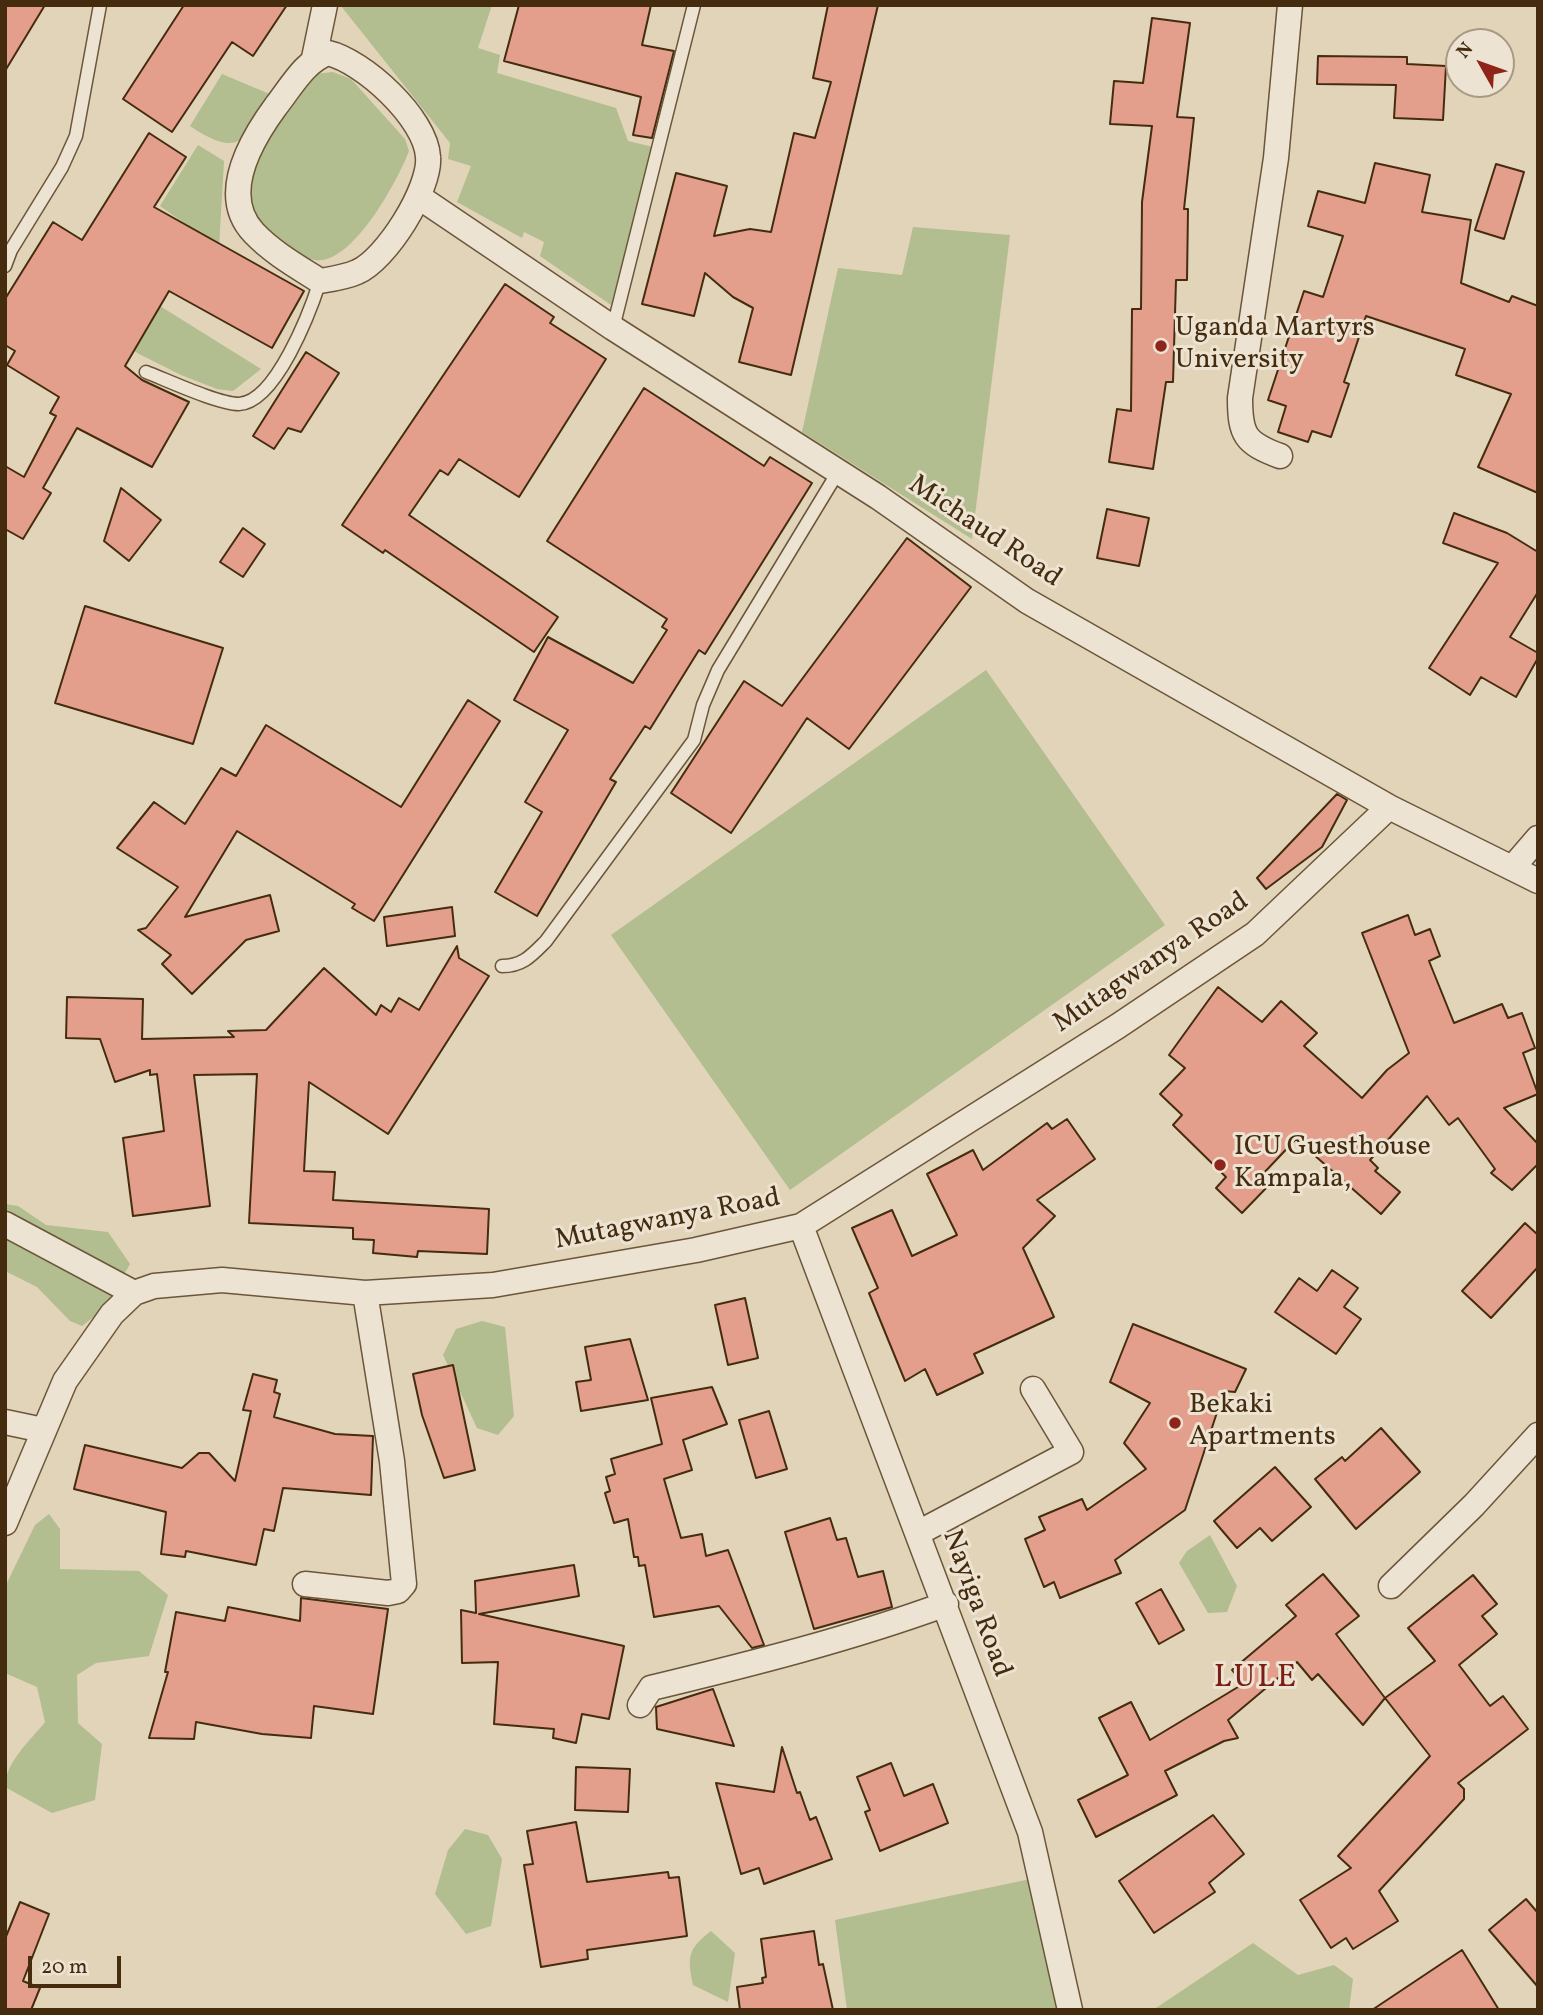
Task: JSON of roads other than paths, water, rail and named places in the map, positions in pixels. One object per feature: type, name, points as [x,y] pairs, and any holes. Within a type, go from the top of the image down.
[{"type":"street","points":[[314,58],[328,53],[345,57],[389,92],[420,132],[429,159],[419,197],[388,245],[359,272],[320,281],[254,233],[239,203],[239,181],[251,144],[314,58],[325,5]]},
{"type":"street","points":[[1280,456],[1250,441],[1242,429],[1240,398],[1276,158],[1290,5]]},
{"type":"street","name":"Michaud Road","points":[[419,197],[613,328],[838,472],[1027,601],[1388,807],[1538,881]]},
{"type":"street","name":"Mutagwanya Road","points":[[134,1293],[153,1286],[222,1280],[365,1293],[493,1285],[696,1250],[801,1226],[1107,1033],[1255,934],[1388,807]]},
{"type":"street","points":[[1513,867],[1538,838]]},
{"type":"street","points":[[5,1224],[134,1293],[112,1314],[65,1381],[5,1523]]},
{"type":"street","name":"Nayiga Road","points":[[801,1226],[947,1604],[994,1743],[1030,1832],[1070,2010]]},
{"type":"street","points":[[305,1584],[388,1593],[398,1591],[404,1584],[391,1461],[365,1293]]},
{"type":"street","points":[[918,1534],[1071,1452],[1033,1389]]},
{"type":"street","points":[[5,1422],[43,1430]]},
{"type":"street","points":[[1391,1586],[1474,1505],[1538,1435]]},
{"type":"street","points":[[640,1705],[652,1688],[872,1631],[947,1604]]},
{"type":"lane","points":[[5,266],[11,250],[62,167],[76,136],[100,5]]},
{"type":"lane","points":[[613,328],[694,5]]},
{"type":"lane","points":[[145,372],[223,401],[238,404],[256,399],[272,379],[308,320],[320,281]]},
{"type":"lane","points":[[502,966],[514,966],[527,960],[545,941],[694,740],[702,705],[718,670],[838,472]]},
{"type":"place","name":"Uganda Martyrs University","points":[[1161,346]]},
{"type":"place","name":"ICU Guesthouse Kampala,","points":[[1220,1165]]},
{"type":"place","name":"Bekaki Apartments","points":[[1175,1423]]},
{"type":"district","name":"LULE","points":[[1256,1680]]}]
